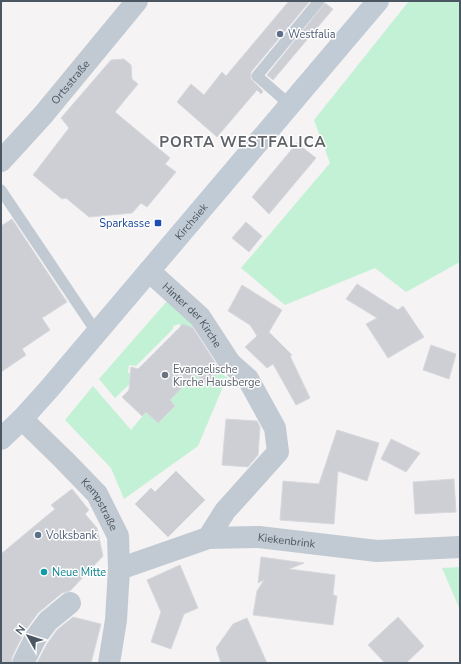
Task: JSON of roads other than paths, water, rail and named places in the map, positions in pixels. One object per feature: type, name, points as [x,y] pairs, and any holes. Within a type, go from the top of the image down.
[{"type":"main road","name":"Kirchsiek","points":[[1,439],[22,419],[97,333],[290,105],[371,6]]},
{"type":"street","name":"Ortsstraße","points":[[1,161],[43,115],[137,1]]},
{"type":"street","name":"Hinter der Kirche","points":[[149,271],[200,317],[230,363],[248,379],[275,428],[278,452],[225,511],[208,538]]},
{"type":"street","name":"Kempstraße","points":[[22,419],[97,494],[118,536],[119,569],[116,620],[109,663]]},
{"type":"street","name":"Kiekenbrink","points":[[119,569],[208,538],[259,537],[377,551],[460,547]]},
{"type":"street","points":[[23,663],[36,637],[48,621],[70,603]]},
{"type":"lane","points":[[290,105],[257,76],[320,1]]},
{"type":"lane","points":[[1,190],[97,333]]},
{"type":"place","name":"Westfalia","points":[[280,34]]},
{"type":"place","name":"Sparkasse","points":[[158,223]]},
{"type":"place","name":"Evangelische Kirche Hausberge","points":[[165,375]]},
{"type":"place","name":"Volksbank","points":[[38,535]]},
{"type":"place","name":"Neue Mitte","points":[[44,572]]},
{"type":"district","name":"PORTA WESTFALICA","points":[[243,142]]}]
